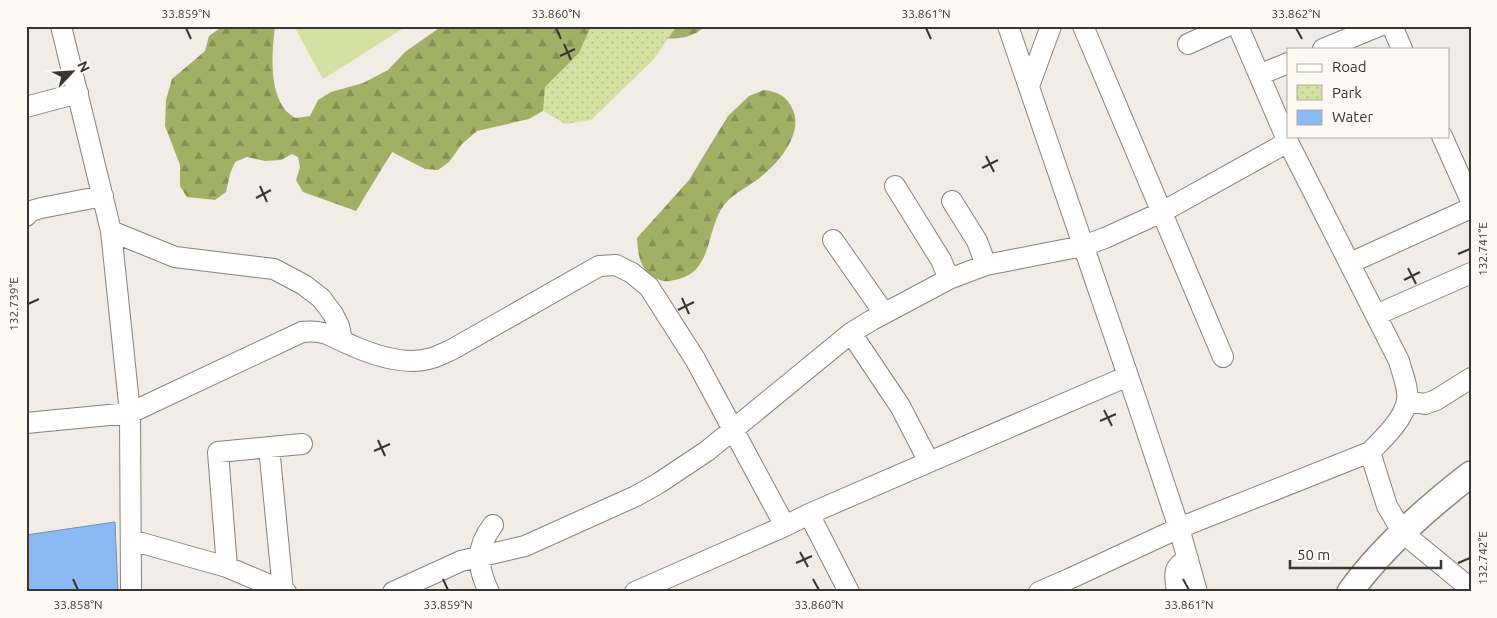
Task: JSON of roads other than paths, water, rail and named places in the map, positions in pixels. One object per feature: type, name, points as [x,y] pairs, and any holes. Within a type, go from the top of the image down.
[{"type":"main road","points":[[1350,592],[1365,570],[1471,474]]},
{"type":"street","points":[[61,26],[111,231],[130,413],[131,592]]},
{"type":"street","points":[[1008,26],[1128,376],[1197,592]]},
{"type":"street","points":[[1029,86],[1051,26]]},
{"type":"street","points":[[1083,26],[1224,357]]},
{"type":"street","points":[[1188,44],[1227,26]]},
{"type":"street","points":[[1039,592],[1178,528],[1370,452],[1390,432],[1407,401],[1407,390],[1399,361],[1288,142],[1238,26]]},
{"type":"street","points":[[1325,48],[1379,26]]},
{"type":"street","points":[[1392,26],[1402,48]]},
{"type":"street","points":[[1259,75],[1287,63]]},
{"type":"street","points":[[26,107],[78,93]]},
{"type":"street","points":[[1443,138],[1471,201]]},
{"type":"street","points":[[392,592],[461,561],[525,546],[636,496],[707,451],[851,333],[949,279],[986,265],[1083,246],[1162,212],[1288,142]]},
{"type":"street","points":[[895,186],[941,260],[949,279]]},
{"type":"street","points":[[26,216],[31,211],[41,208],[102,196]]},
{"type":"street","points":[[952,201],[977,241],[986,265]]},
{"type":"street","points":[[1350,263],[1471,208]]},
{"type":"street","points":[[111,231],[175,257],[274,269],[304,285],[321,298],[333,314],[339,326],[342,340]]},
{"type":"street","points":[[833,240],[884,314]]},
{"type":"street","points":[[26,423],[130,413],[302,332],[314,330],[327,333],[352,346],[385,357],[410,361],[432,358],[599,266],[616,266],[632,273],[649,286],[695,360],[785,526]]},
{"type":"street","points":[[1376,315],[1471,273]]},
{"type":"street","points":[[851,333],[900,406],[929,462]]},
{"type":"street","points":[[635,592],[809,514],[1128,376]]},
{"type":"street","points":[[1407,401],[1425,404],[1436,400],[1471,378]]},
{"type":"street","points":[[227,567],[218,452],[302,444]]},
{"type":"street","points":[[131,540],[227,567],[284,591],[269,447]]},
{"type":"street","points":[[1370,452],[1387,506],[1404,533],[1471,589]]},
{"type":"street","points":[[809,514],[849,592]]},
{"type":"street","points":[[490,592],[481,571],[480,557],[485,535],[493,525]]},
{"type":"street","points":[[1177,592],[1174,571],[1179,564],[1188,560]]},
{"type":"water","points":[[115,522],[118,592],[26,592],[26,535]]}]
